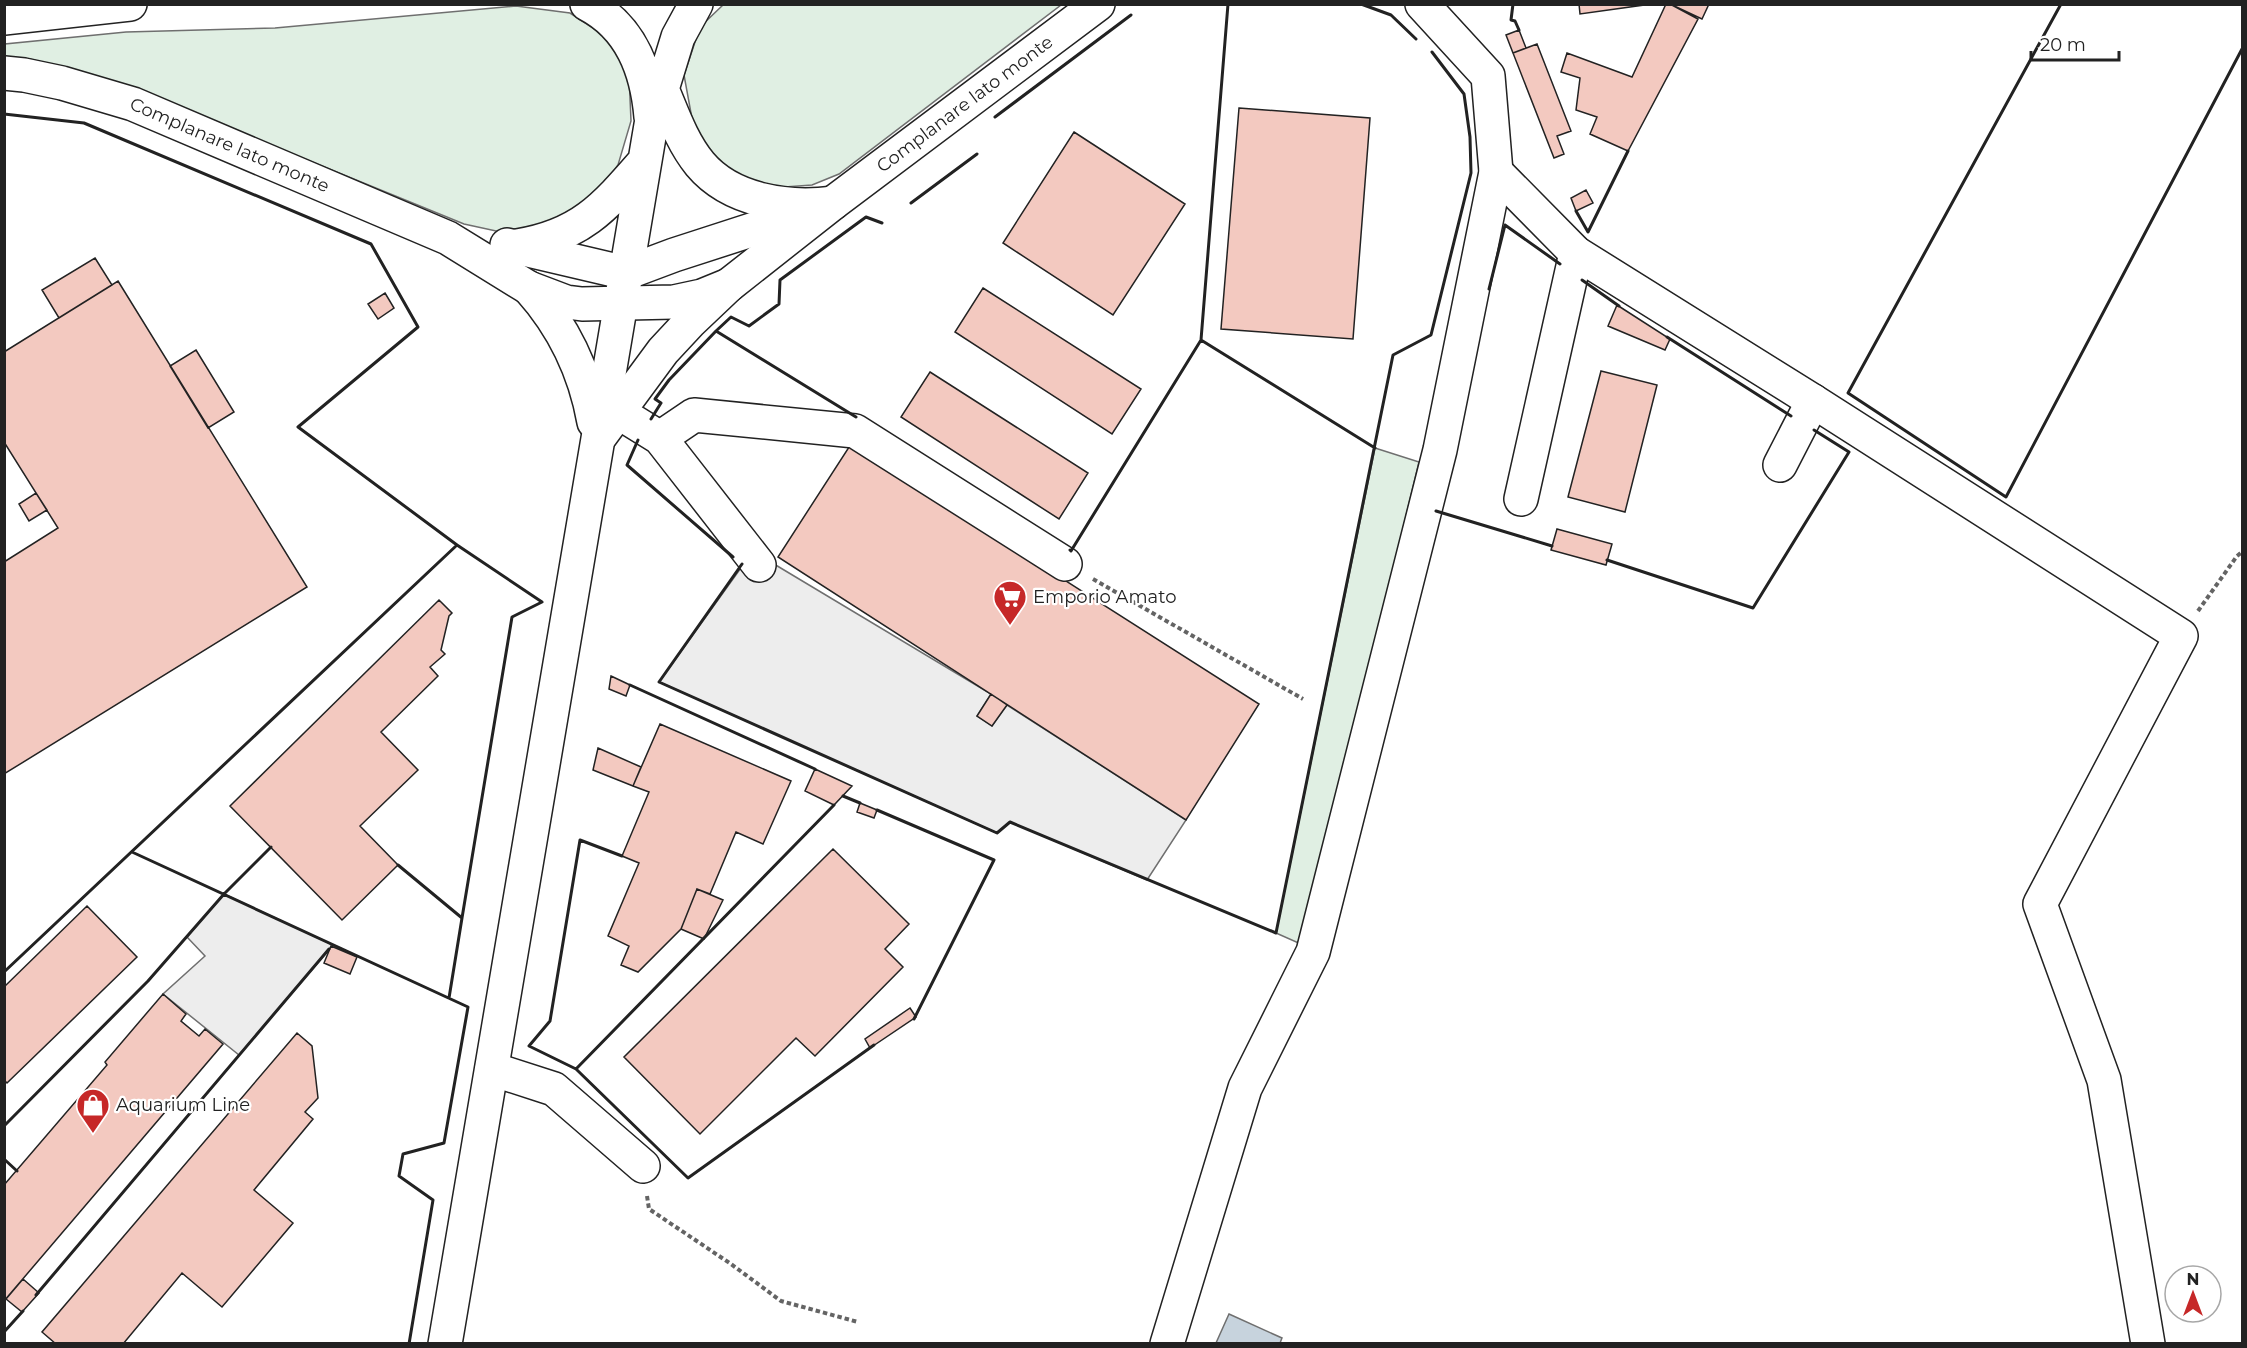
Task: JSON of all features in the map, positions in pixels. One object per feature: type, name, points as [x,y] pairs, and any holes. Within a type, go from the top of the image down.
[{"type":"main road","points":[[4,18],[130,4]]},
{"type":"main road","points":[[587,4],[617,26],[633,47],[645,81],[651,125]]},
{"type":"main road","points":[[445,1344],[644,162],[651,125],[680,32],[696,4]]},
{"type":"main road","name":"Complanare lato monte","points":[[596,442],[663,351],[729,285],[833,203],[1098,4]]},
{"type":"main road","points":[[1167,1344],[1245,1088],[1313,952],[1440,450],[1496,172],[1488,76],[1422,4]]},
{"type":"main road","name":"Complanare lato monte","points":[[4,73],[62,82],[133,104],[448,238],[529,288],[571,303],[624,288],[674,255],[833,203]]},
{"type":"main road","points":[[662,89],[677,126],[691,151],[705,169],[720,182],[747,195],[773,202],[795,205],[833,203]]},
{"type":"main road","points":[[517,246],[554,237],[579,226],[605,205],[644,162]]},
{"type":"main road","points":[[1496,172],[1576,253],[2181,636],[2040,904],[2104,1080],[2148,1344]]},
{"type":"main road","name":"Complanare lato monte","points":[[448,238],[517,246],[624,288],[681,301],[709,294],[729,285]]},
{"type":"main road","points":[[1521,499],[1576,253]]},
{"type":"main road","name":"Complanare lato monte","points":[[529,288],[554,320],[578,363],[587,391],[596,442]]},
{"type":"main road","points":[[1780,465],[1813,401]]},
{"type":"main road","points":[[618,412],[660,438],[759,565]]},
{"type":"main road","points":[[660,438],[694,415],[855,431],[1065,564]]},
{"type":"main road","points":[[492,1069],[554,1089],[643,1166]]},
{"type":"path","points":[[2181,636],[2242,552]]},
{"type":"path","points":[[1065,564],[1303,699]]},
{"type":"path","points":[[643,1166],[649,1209],[702,1243],[781,1301],[858,1322]]},
{"type":"green space","points":[[723,5],[1061,5],[839,174],[812,185],[771,188],[721,170],[695,135],[684,75],[700,27]]},
{"type":"green space","points":[[516,6],[570,13],[610,39],[629,75],[631,121],[618,165],[592,203],[551,226],[510,234],[464,224],[118,83],[30,59],[5,59],[5,44],[126,32],[275,28]]},
{"type":"green space","points":[[1375,448],[1419,462],[1303,945],[1276,933]]},
{"type":"shaded area","points":[[774,564],[991,694],[977,716],[992,726],[1007,705],[1186,820],[1147,880],[1010,822],[997,833],[659,682],[743,565]]},
{"type":"shaded area","points":[[224,894],[333,945],[239,1055],[163,994],[205,956],[187,937]]},
{"type":"shaded area","points":[[1229,1314],[1282,1338],[1280,1343],[1216,1343]]},
{"type":"building","points":[[1579,4],[1644,4],[1644,5],[1580,14]]},
{"type":"building","points":[[1666,4],[1698,19],[1628,151],[1590,134],[1597,117],[1576,110],[1580,78],[1561,72],[1567,53],[1632,77]]},
{"type":"building","points":[[1670,4],[1709,4],[1702,19]]},
{"type":"building","points":[[1519,30],[1526,48],[1513,53],[1506,35]]},
{"type":"building","points":[[1537,44],[1571,131],[1557,136],[1564,154],[1554,158],[1513,53]]},
{"type":"building","points":[[1239,108],[1370,118],[1353,339],[1221,329]]},
{"type":"building","points":[[1074,132],[1185,204],[1113,315],[1003,243]]},
{"type":"building","points":[[1586,190],[1593,203],[1576,211],[1571,198]]},
{"type":"building","points":[[95,258],[112,285],[59,318],[42,290]]},
{"type":"building","points":[[118,281],[307,587],[4,774],[4,562],[58,528],[4,442],[4,352]]},
{"type":"building","points":[[983,288],[1141,389],[1112,434],[955,332]]},
{"type":"building","points":[[385,293],[394,308],[378,319],[368,304]]},
{"type":"building","points":[[1617,305],[1670,339],[1665,350],[1608,326]]},
{"type":"building","points":[[196,350],[234,412],[208,428],[170,366]]},
{"type":"building","points":[[1601,371],[1657,385],[1625,512],[1568,497]]},
{"type":"building","points":[[930,372],[1088,473],[1059,519],[901,417]]},
{"type":"building","name":"Emporio Amato","points":[[851,444],[1259,704],[1186,820],[778,557]]},
{"type":"building","points":[[36,493],[47,510],[29,521],[19,504]]},
{"type":"building","points":[[1557,529],[1612,544],[1606,565],[1551,550]]},
{"type":"building","points":[[439,600],[452,613],[449,616],[441,650],[445,654],[430,667],[438,676],[381,732],[418,770],[360,826],[398,865],[342,920],[230,806]]},
{"type":"building","points":[[611,676],[630,685],[626,696],[609,689]]},
{"type":"building","points":[[991,694],[1007,705],[992,726],[977,716]]},
{"type":"building","points":[[660,724],[791,781],[763,844],[736,832],[710,894],[697,889],[681,929],[638,972],[621,965],[629,946],[608,936],[639,863],[622,856],[649,792],[633,786]]},
{"type":"building","points":[[598,748],[641,767],[633,786],[593,770]]},
{"type":"building","points":[[815,769],[852,786],[834,805],[805,791]]},
{"type":"building","points":[[860,803],[877,810],[874,818],[857,812]]},
{"type":"building","points":[[833,849],[909,924],[885,949],[903,967],[815,1056],[796,1038],[700,1134],[624,1057]]},
{"type":"building","points":[[697,889],[723,900],[704,939],[681,929]]},
{"type":"building","points":[[87,906],[137,957],[7,1083],[4,1080],[4,987]]},
{"type":"building","points":[[331,946],[357,957],[350,974],[324,963]]},
{"type":"building","points":[[163,994],[186,1014],[181,1021],[199,1036],[205,1029],[223,1044],[4,1301],[4,1185],[107,1065],[105,1062]]},
{"type":"building","points":[[910,1008],[916,1017],[870,1048],[865,1039]]},
{"type":"building","points":[[297,1033],[312,1046],[318,1098],[305,1112],[313,1119],[254,1190],[293,1223],[222,1307],[182,1273],[123,1344],[56,1344],[42,1332]]},
{"type":"building","points":[[23,1279],[39,1293],[22,1312],[6,1299]]},
{"type":"wall","points":[[1201,340],[1228,4]]},
{"type":"wall","points":[[1361,4],[1391,15],[1416,39]]},
{"type":"wall","points":[[1513,4],[1511,20],[1515,21],[1519,30]]},
{"type":"wall","points":[[2061,4],[1848,393],[2006,497],[2242,49]]},
{"type":"wall","points":[[995,117],[1131,15]]},
{"type":"wall","points":[[742,564],[659,682],[997,833],[1010,822],[1276,933],[1393,355],[1431,335],[1471,173],[1470,137],[1464,94],[1432,52]]},
{"type":"wall","points":[[4,114],[84,123],[371,244],[418,327],[298,427],[457,545],[4,972]]},
{"type":"wall","points":[[1576,211],[1588,232],[1628,151]]},
{"type":"wall","points":[[911,203],[977,154]]},
{"type":"wall","points":[[716,331],[731,317],[749,326],[779,304],[780,280],[866,217],[882,223]]},
{"type":"wall","points":[[1489,289],[1505,225],[1560,264]]},
{"type":"wall","points":[[1582,280],[1619,306]]},
{"type":"wall","points":[[651,419],[661,403],[655,399],[669,380],[716,331],[856,417]]},
{"type":"wall","points":[[1667,337],[1791,416]]},
{"type":"wall","points":[[1070,550],[1201,340],[1375,448]]},
{"type":"wall","points":[[1607,560],[1753,608],[1849,452],[1814,430]]},
{"type":"wall","points":[[638,440],[627,465],[733,557]]},
{"type":"wall","points":[[1436,511],[1552,546]]},
{"type":"wall","points":[[398,865],[462,918],[512,617],[542,602],[457,545]]},
{"type":"wall","points":[[630,685],[815,769]]},
{"type":"wall","points":[[843,796],[860,803]]},
{"type":"wall","points":[[622,856],[580,840],[550,1021],[529,1046],[576,1069],[834,805]]},
{"type":"wall","points":[[877,810],[994,860],[914,1019]]},
{"type":"wall","points":[[4,1126],[148,981],[224,894],[271,847]]},
{"type":"wall","points":[[132,852],[468,1007],[444,1143],[403,1154],[399,1176],[433,1200],[409,1344]]},
{"type":"wall","points":[[449,998],[462,918]]},
{"type":"wall","points":[[36,1295],[329,949]]},
{"type":"wall","points":[[576,1069],[688,1178],[874,1045]]},
{"type":"wall","points":[[4,1159],[17,1171]]},
{"type":"wall","points":[[4,1332],[23,1311]]},
{"type":"place","name":"Emporio Amato","points":[[1010,626]]},
{"type":"place","name":"Aquarium Line","points":[[93,1134]]}]
